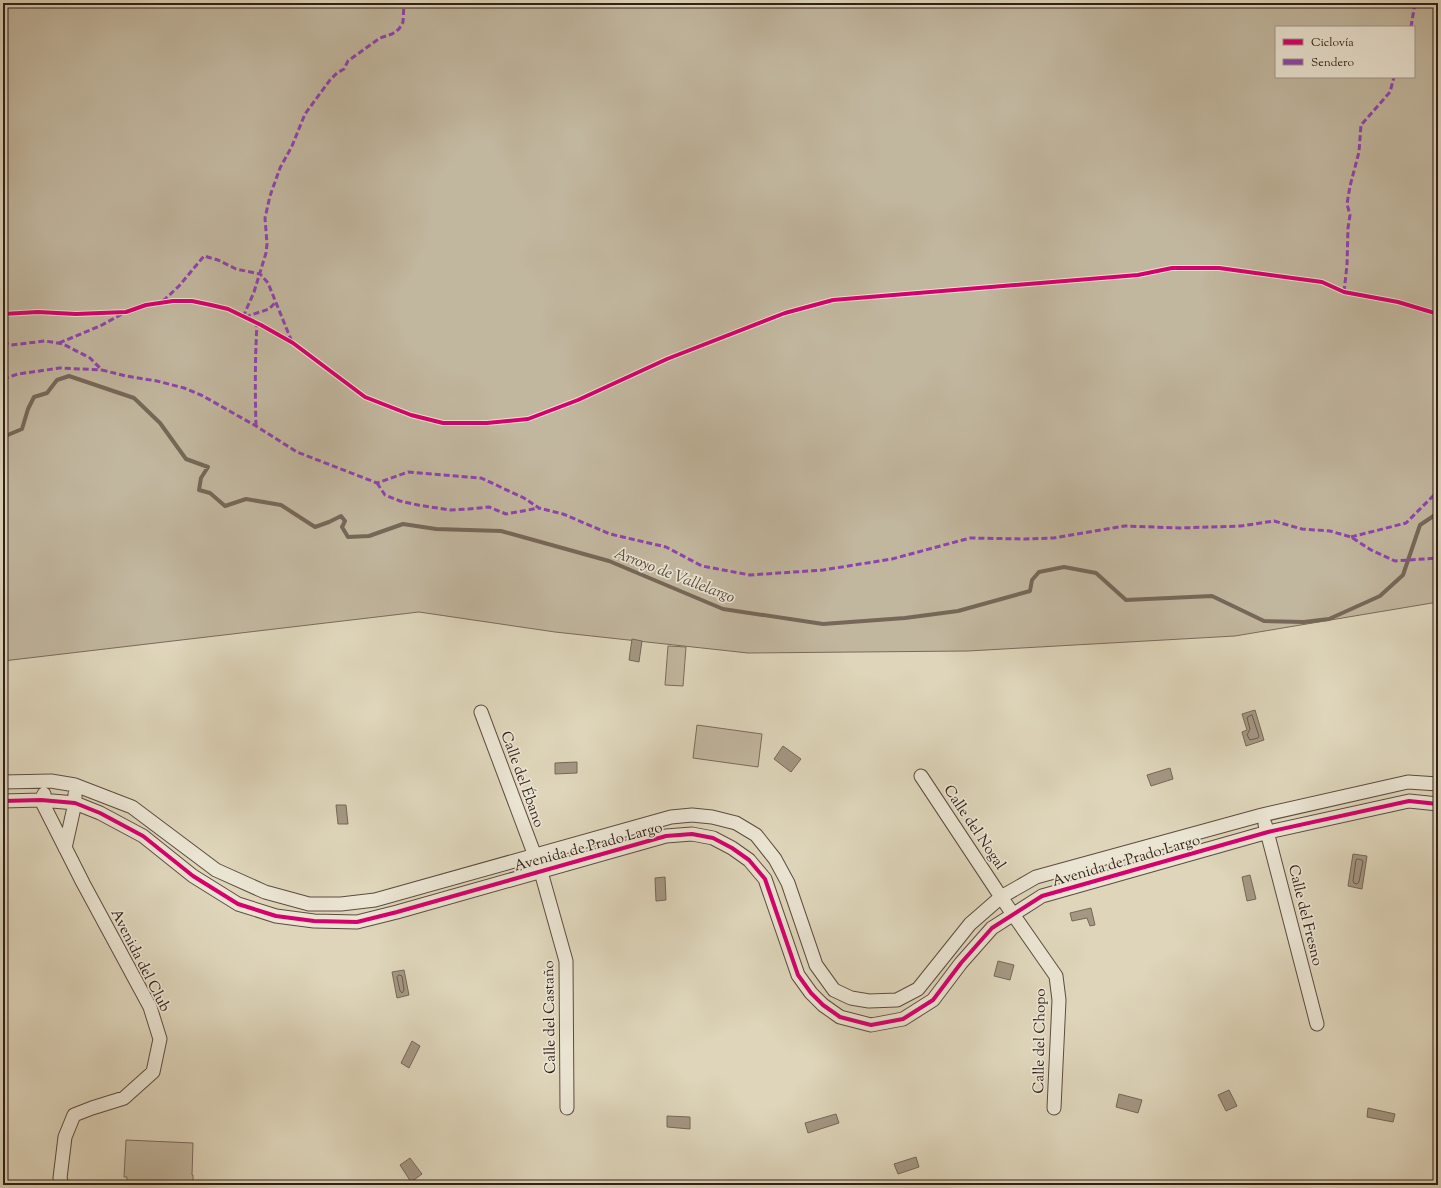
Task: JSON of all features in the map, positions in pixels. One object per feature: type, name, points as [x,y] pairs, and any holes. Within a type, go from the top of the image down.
[{"type":"street","name":"Calle del Ébano","points":[[481,712],[535,856]]},
{"type":"street","name":"Calle del Nogal","points":[[921,776],[1001,897]]},
{"type":"street","name":"Avenida de Prado Largo","points":[[3,782],[51,781],[75,785],[132,807],[216,870],[265,892],[309,904],[341,904],[375,900],[672,817],[692,815],[712,817],[736,823],[756,835],[775,859],[788,883],[816,965],[834,990],[851,998],[869,1001],[897,1000],[918,989],[970,924],[1001,897],[1036,877],[1262,815],[1408,782],[1438,784]]},
{"type":"street","points":[[41,800],[51,781]]},
{"type":"street","points":[[65,848],[75,803],[75,785]]},
{"type":"street","name":"Avenida de Prado Largo","points":[[3,801],[41,800],[75,803],[100,813],[143,836],[193,876],[238,904],[276,916],[306,920],[357,922],[666,836],[692,834],[713,838],[732,848],[749,860],[765,879],[798,975],[811,993],[840,1017],[871,1025],[903,1019],[933,1000],[961,963],[992,928],[1042,896],[1268,832],[1409,801],[1438,804]]},
{"type":"street","name":"Avenida del Club","points":[[41,800],[150,1007],[160,1039],[153,1072],[124,1098],[74,1115],[65,1137],[60,1178],[62,1185]]},
{"type":"street","name":"Calle del Fresno","points":[[1262,815],[1268,832],[1317,1024]]},
{"type":"street","name":"Calle del Castaño","points":[[535,856],[566,961],[567,1108]]},
{"type":"street","name":"Calle del Chopo","points":[[1001,897],[1056,976],[1059,1000],[1054,1108]]},
{"type":"path","points":[[3,314],[38,312],[76,314],[126,312],[146,305],[173,301],[192,301],[228,309],[293,343],[365,397],[411,415],[443,424],[487,423],[528,419],[578,400],[668,359],[785,313],[833,300],[1138,276],[1172,268],[1219,268],[1322,282],[1344,292],[1398,302],[1438,314]]},
{"type":"shaded area","points":[[3,3],[1438,3],[1438,602],[1235,636],[968,651],[748,653],[555,632],[419,612],[3,661]]},
{"type":"shaded area","points":[[668,646],[686,647],[683,686],[665,685]]},
{"type":"shaded area","points":[[697,725],[762,734],[758,767],[693,758]]},
{"type":"shaded area","points":[[126,1140],[193,1143],[193,1185],[127,1185],[127,1177],[124,1177]]},
{"type":"water","points":[[632,639],[642,641],[639,662],[629,660]]},
{"type":"water","points":[[1255,710],[1264,740],[1246,746],[1242,732],[1247,730],[1242,714]]},
{"type":"water","points":[[783,746],[801,759],[791,772],[774,759]]},
{"type":"water","points":[[577,762],[577,773],[555,774],[555,763]]},
{"type":"water","points":[[1170,768],[1173,779],[1151,786],[1147,775]]},
{"type":"water","points":[[336,805],[346,805],[348,824],[338,824]]},
{"type":"water","points":[[1353,854],[1367,856],[1362,889],[1348,886]]},
{"type":"water","points":[[1250,875],[1256,899],[1247,901],[1242,877]]},
{"type":"water","points":[[665,877],[666,900],[656,901],[655,878]]},
{"type":"water","points":[[1091,908],[1095,925],[1090,926],[1087,918],[1072,921],[1070,913]]},
{"type":"water","points":[[998,961],[1014,965],[1010,980],[994,976]]},
{"type":"water","points":[[404,970],[409,995],[397,998],[392,972]]},
{"type":"water","points":[[412,1041],[420,1046],[409,1068],[401,1063]]},
{"type":"water","points":[[1229,1090],[1237,1106],[1226,1111],[1218,1095]]},
{"type":"water","points":[[1119,1094],[1142,1100],[1138,1113],[1116,1107]]},
{"type":"water","points":[[1368,1108],[1395,1114],[1393,1122],[1367,1117]]},
{"type":"water","points":[[836,1114],[839,1123],[808,1133],[805,1123]]},
{"type":"water","points":[[667,1116],[690,1117],[690,1129],[667,1127]]},
{"type":"water","points":[[916,1157],[919,1167],[898,1174],[894,1164]]},
{"type":"water","points":[[410,1158],[422,1174],[411,1182],[400,1165]]},
{"type":"waterway","name":"Arroyo de Vallelargo","points":[[3,437],[22,429],[28,409],[34,397],[47,393],[57,380],[69,376],[134,398],[160,423],[186,459],[208,467],[201,478],[199,490],[210,493],[225,506],[246,499],[281,505],[315,527],[341,516],[345,521],[342,527],[348,537],[369,536],[403,524],[436,529],[501,531],[609,561],[723,609],[823,624],[905,618],[958,611],[1030,591],[1032,580],[1039,572],[1064,567],[1096,573],[1126,600],[1212,596],[1264,621],[1304,622],[1329,619],[1380,596],[1403,575],[1420,525],[1438,513]]},
{"type":"marked path","points":[[243,317],[254,292],[266,253],[267,244],[265,218],[270,196],[280,168],[292,146],[305,114],[330,80],[344,69],[348,61],[380,38],[392,34],[399,29],[403,22],[404,3]]},
{"type":"marked path","points":[[1411,26],[1415,3]]},
{"type":"marked path","points":[[1344,292],[1350,215],[1347,204],[1359,152],[1361,125],[1390,92],[1394,78]]},
{"type":"marked path","points":[[163,301],[179,286],[204,256],[218,260],[236,269],[260,274],[268,283],[292,342]]},
{"type":"marked path","points":[[245,317],[269,309],[276,302]]},
{"type":"marked path","points":[[59,343],[100,326],[122,314]]},
{"type":"marked path","points":[[256,426],[255,375],[257,324]]},
{"type":"marked path","points":[[3,342],[11,345],[45,341],[63,344],[90,358],[102,370],[184,388],[203,396],[256,426],[297,452],[377,483],[408,472],[481,478],[524,498],[539,508],[563,514],[610,534],[666,547],[702,566],[750,575],[823,570],[892,559],[970,538],[1054,538],[1125,526],[1179,528],[1241,526],[1274,521],[1302,529],[1330,531],[1351,537],[1371,550],[1395,561],[1438,558]]},
{"type":"marked path","points":[[3,379],[18,374],[60,368],[102,370]]},
{"type":"marked path","points":[[377,483],[385,495],[400,501],[450,510],[489,507],[506,514],[539,508]]},
{"type":"marked path","points":[[1351,537],[1406,523],[1438,491]]},
{"type":"cycle path","points":[[3,314],[38,312],[76,314],[126,312],[146,305],[173,301],[192,301],[228,309],[293,343],[365,397],[411,415],[443,423],[487,423],[528,419],[578,400],[667,359],[785,313],[833,300],[1138,275],[1172,268],[1219,268],[1322,282],[1344,292],[1398,302],[1438,314]]},
{"type":"cycle path","points":[[3,801],[41,800],[75,803],[100,813],[143,836],[193,876],[238,904],[276,916],[314,921],[357,922],[666,836],[692,834],[713,838],[732,848],[749,860],[765,879],[798,975],[811,993],[823,1005],[840,1017],[871,1025],[903,1019],[933,1000],[961,963],[992,928],[1042,896],[1268,832],[1409,801],[1438,804]]}]
